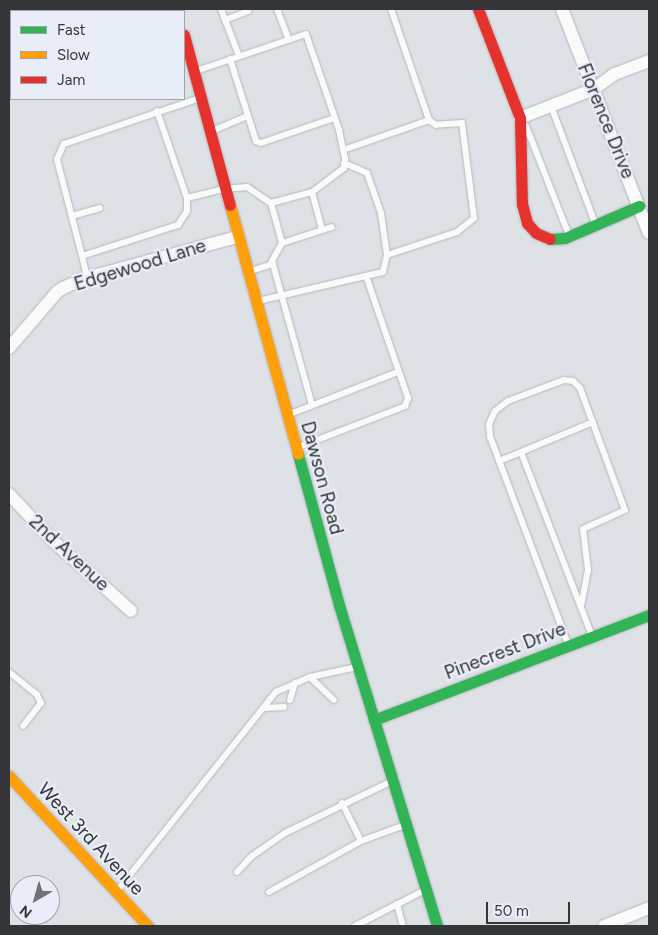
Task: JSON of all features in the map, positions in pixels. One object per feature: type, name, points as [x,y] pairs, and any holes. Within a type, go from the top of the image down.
[{"type":"main road","points":[[478,9],[520,118],[522,204],[527,222],[536,233],[549,239],[569,236],[644,204]]},
{"type":"main road","name":"Dawson Road","points":[[185,39],[286,415],[358,667],[437,926]]},
{"type":"main road","name":"Pinecrest Drive","points":[[374,720],[649,615]]},
{"type":"main road","name":"West 3rd Avenue","points":[[10,780],[148,926]]},
{"type":"street","name":"Florence Drive","points":[[562,9],[594,90],[644,204],[649,233]]},
{"type":"street","points":[[520,118],[594,90],[615,74],[649,61]]},
{"type":"street","name":"Edgewood Lane","points":[[9,348],[57,292],[87,277],[238,237]]},
{"type":"street","name":"2nd Avenue","points":[[9,494],[52,540],[131,611]]},
{"type":"street","points":[[604,926],[649,908]]},
{"type":"lane","points":[[221,9],[239,56]]},
{"type":"lane","points":[[277,9],[288,40]]},
{"type":"lane","points":[[387,255],[457,232],[474,218],[462,123],[436,125],[429,120],[391,9]]},
{"type":"lane","points":[[225,20],[248,11]]},
{"type":"lane","points":[[193,72],[306,34],[334,118],[343,150],[344,168],[332,180],[312,192],[270,203]]},
{"type":"lane","points":[[230,59],[256,141],[261,143],[334,118]]},
{"type":"lane","points":[[87,277],[57,158],[64,144],[200,98]]},
{"type":"lane","points":[[551,106],[596,226]]},
{"type":"lane","points":[[82,256],[178,225],[186,211],[186,198],[157,111]]},
{"type":"lane","points":[[209,132],[248,116]]},
{"type":"lane","points":[[520,118],[527,128],[569,236]]},
{"type":"lane","points":[[343,150],[429,120]]},
{"type":"lane","points":[[255,302],[282,295],[289,296],[383,272],[387,255],[381,213],[367,173],[344,163]]},
{"type":"lane","points":[[186,198],[224,189],[247,187],[270,203],[282,243],[273,264],[312,405]]},
{"type":"lane","points":[[312,192],[322,230]]},
{"type":"lane","points":[[72,216],[100,208]]},
{"type":"lane","points":[[282,243],[332,227]]},
{"type":"lane","points":[[247,272],[273,264]]},
{"type":"lane","points":[[296,449],[405,406],[408,398],[366,276]]},
{"type":"lane","points":[[286,415],[398,372]]},
{"type":"lane","points":[[569,646],[500,462],[489,424],[495,411],[508,401],[564,380],[573,381],[580,388],[625,510],[583,529],[588,570],[581,606]]},
{"type":"lane","points":[[500,462],[593,422]]},
{"type":"lane","points":[[521,452],[592,637]]},
{"type":"lane","points":[[116,892],[276,692],[310,677],[358,667]]},
{"type":"lane","points":[[9,672],[37,695],[41,704],[23,726]]},
{"type":"lane","points":[[310,677],[334,700]]},
{"type":"lane","points":[[290,700],[295,683]]},
{"type":"lane","points":[[264,708],[284,707]]},
{"type":"lane","points":[[237,872],[252,856],[285,833],[342,803],[393,781]]},
{"type":"lane","points":[[342,803],[361,841]]},
{"type":"lane","points":[[269,892],[361,841],[406,824]]},
{"type":"lane","points":[[355,926],[426,890]]},
{"type":"lane","points":[[397,904],[403,926]]},
{"type":"traffic: fast","points":[[550,239],[565,238],[639,206]]},
{"type":"traffic: fast","points":[[298,454],[339,605],[437,926]]},
{"type":"traffic: fast","points":[[374,720],[649,615]]},
{"type":"traffic: slow","points":[[230,205],[298,454]]},
{"type":"traffic: slow","points":[[9,776],[148,926]]},
{"type":"traffic: jam","points":[[478,9],[520,118],[522,204],[527,223],[536,233],[550,239]]},
{"type":"traffic: jam","points":[[185,39],[230,205]]}]
